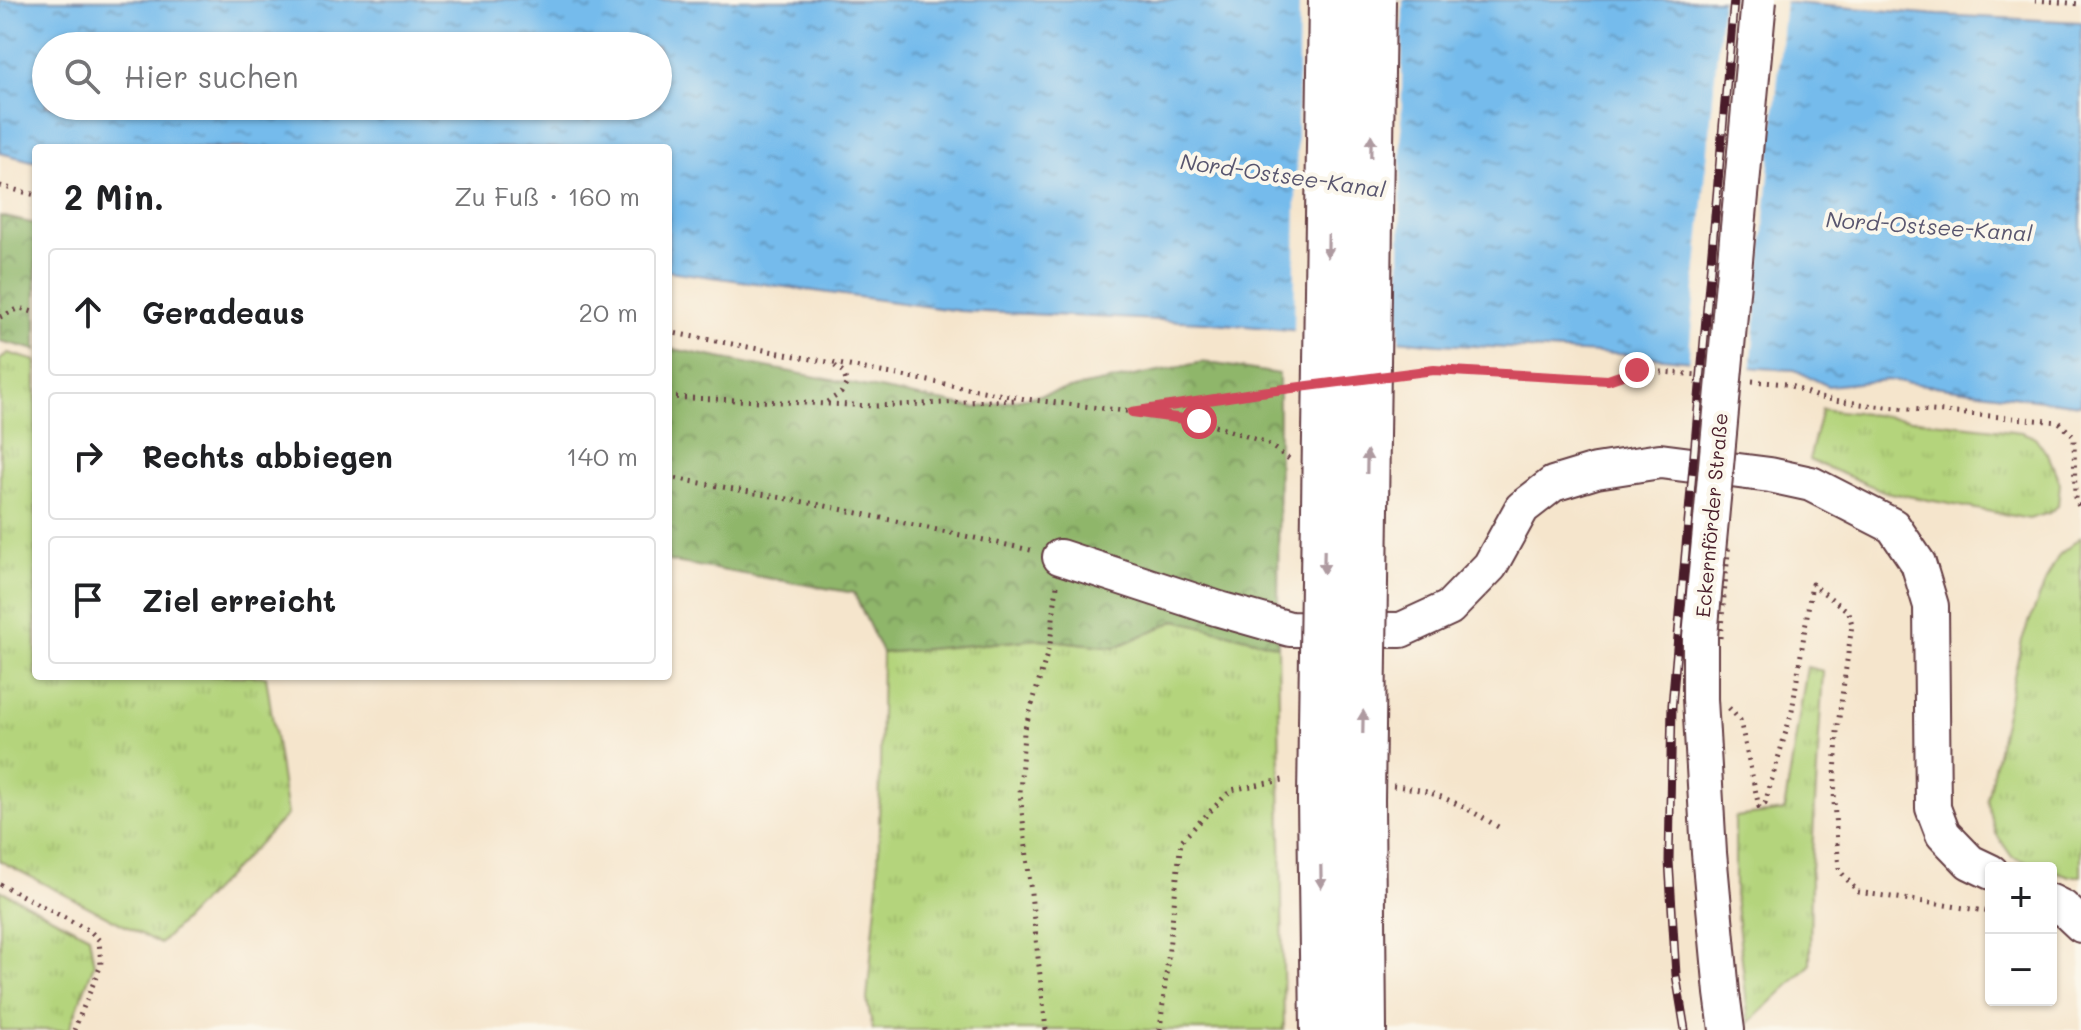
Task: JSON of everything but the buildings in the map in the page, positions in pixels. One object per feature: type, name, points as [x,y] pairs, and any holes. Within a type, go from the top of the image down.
[{"type":"highway","points":[[1331,0],[1339,791],[1364,1030]]},
{"type":"highway","points":[[1323,1030],[1339,791],[1373,0]]},
{"type":"street","name":"Eckernförder Straße","points":[[1727,1030],[1709,853],[1700,699],[1700,636],[1759,0]]},
{"type":"street","points":[[1060,557],[1290,629],[1401,630],[1449,608],[1490,566],[1522,508],[1553,484],[1596,471],[1660,461],[1770,475],[1811,484],[1893,526],[1918,563],[1931,606],[1933,808],[1943,834],[1970,862],[1985,869]]},
{"type":"street","points":[[2057,905],[2081,925]]},
{"type":"path","points":[[2035,0],[2081,4]]},
{"type":"path","points":[[0,186],[32,194]]},
{"type":"path","points":[[0,317],[20,308],[32,312]]},
{"type":"path","points":[[672,333],[1025,399],[1199,421],[1265,442],[1302,469]]},
{"type":"path","points":[[826,403],[841,393],[847,383],[834,364]]},
{"type":"path","points":[[1389,376],[1434,370],[1608,380],[1637,370],[1701,375]]},
{"type":"path","points":[[1744,380],[1786,384],[1820,398],[1875,406],[2059,422],[2074,437],[2075,499],[2081,510]]},
{"type":"path","points":[[1132,412],[1298,387]]},
{"type":"path","points":[[672,397],[874,406],[1025,399]]},
{"type":"path","points":[[672,478],[821,505],[1060,557],[1050,644],[1024,732],[1020,793],[1046,1030]]},
{"type":"path","points":[[1700,699],[1725,704],[1740,720],[1759,807],[1765,803],[1792,711],[1812,584],[1849,612],[1852,625],[1837,732],[1834,802],[1839,870],[1858,892],[1985,911]]},
{"type":"path","points":[[1160,1030],[1181,841],[1231,790],[1339,791],[1412,787],[1454,801],[1500,828]]},
{"type":"path","points":[[0,884],[90,931],[99,940],[101,965],[74,1030]]},
{"type":"green space","points":[[0,216],[32,223],[32,349],[0,341]]},
{"type":"green space","points":[[672,349],[976,408],[1203,362],[1279,374],[1278,646],[1177,620],[1116,647],[1039,639],[882,653],[854,593],[672,562]]},
{"type":"green space","points":[[8,353],[32,360],[32,680],[267,680],[287,815],[160,944],[0,861],[0,360]]},
{"type":"green space","points":[[1822,409],[2021,432],[2035,437],[2049,457],[2060,483],[2058,506],[2049,513],[2029,519],[1886,492],[1809,460]]},
{"type":"green space","points":[[2081,537],[2081,876],[2057,872],[2057,862],[2027,862],[2012,857],[1995,832],[1987,799],[2022,640],[2059,555]]},
{"type":"green space","points":[[1177,620],[1278,646],[1284,1030],[873,1030],[867,1000],[878,883],[882,653],[1039,639],[1116,647]]},
{"type":"green space","points":[[1807,667],[1823,671],[1811,870],[1810,965],[1749,1023],[1735,896],[1735,817],[1784,811]]},
{"type":"green space","points":[[0,890],[89,936],[94,964],[69,1030],[0,1030]]},
{"type":"water","name":"Nord-Ostsee-Kanal","points":[[0,0],[1756,0],[1938,15],[2081,22],[2081,405],[1887,380],[1828,386],[1795,370],[1634,355],[1439,344],[1204,322],[960,311],[672,272],[672,144],[32,144],[32,161],[0,153]]},
{"type":"pier","points":[[1299,0],[1403,0],[1399,344],[1294,334]]},
{"type":"pier","points":[[1722,0],[1785,0],[1751,371],[1688,364]]},
{"type":"railway","points":[[1685,1030],[1676,975],[1669,861],[1672,705],[1734,0]]},
{"type":"route","points":[[1199,421],[1132,412],[1434,370],[1608,380],[1637,370]]}]
